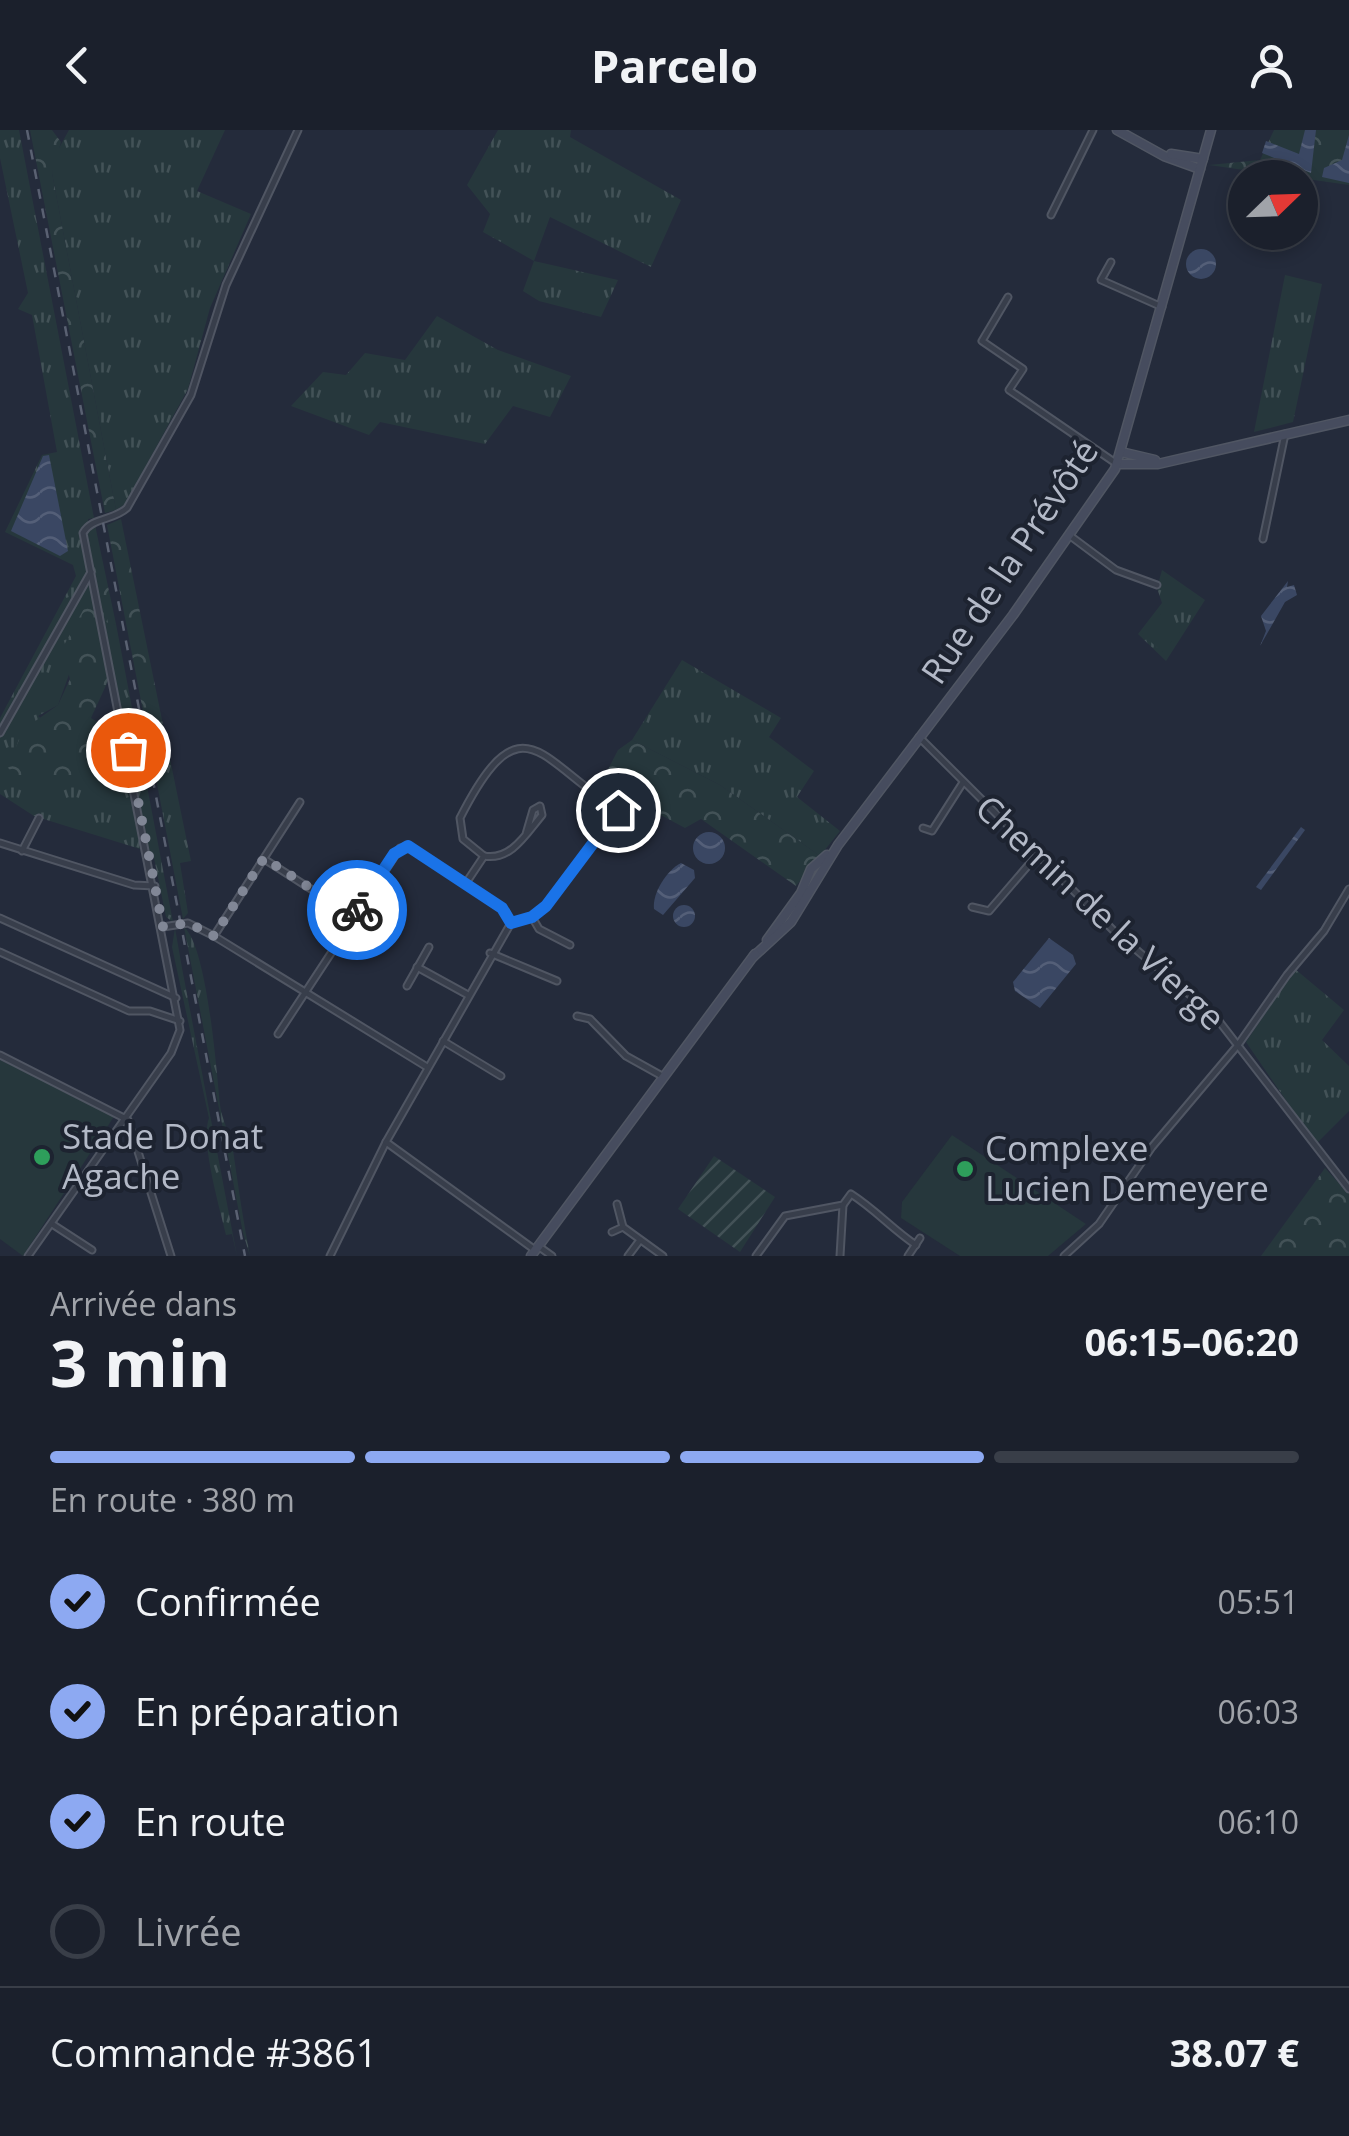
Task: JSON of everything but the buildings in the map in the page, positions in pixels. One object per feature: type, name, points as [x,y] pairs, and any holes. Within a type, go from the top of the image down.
[{"type":"street","points":[[28,1256],[176,1044],[180,1022],[83,533],[91,523],[120,514],[130,504],[191,395],[220,299],[298,130]]},
{"type":"street","points":[[1051,215],[1093,130]]},
{"type":"street","points":[[1116,130],[1162,154],[1201,164]]},
{"type":"street","name":"Rue de la Prévôté","points":[[534,1250],[796,901],[814,866],[838,845],[1069,536],[1117,464],[1210,130]]},
{"type":"street","points":[[1111,262],[1102,280],[1162,308]]},
{"type":"street","points":[[1008,297],[982,340],[1023,369],[1009,390],[1117,464],[1142,467],[1349,420]]},
{"type":"street","points":[[1263,539],[1286,434]]},
{"type":"street","points":[[1121,452],[1144,461],[1196,454]]},
{"type":"street","points":[[1069,536],[1116,570],[1157,586]]},
{"type":"street","points":[[0,734],[91,572]]},
{"type":"street","name":"Chemin de la Vierge","points":[[919,737],[962,784],[1142,958],[1210,1012],[1349,1189]]},
{"type":"street","points":[[526,834],[534,808],[540,806],[542,815],[526,834],[504,856],[484,856],[463,839],[460,818],[512,749],[537,748],[618,810]]},
{"type":"street","points":[[923,828],[932,831],[962,784]]},
{"type":"street","points":[[591,846],[602,818],[597,796]]},
{"type":"street","points":[[214,936],[300,802]]},
{"type":"street","points":[[330,1256],[386,1142],[490,954],[511,923],[532,917],[546,906],[624,802]]},
{"type":"street","points":[[22,851],[39,818]]},
{"type":"street","points":[[0,844],[140,886],[154,886]]},
{"type":"street","points":[[278,1034],[394,854],[411,848],[502,908],[511,923]]},
{"type":"street","points":[[972,907],[989,911],[1037,855]]},
{"type":"street","points":[[466,883],[484,856]]},
{"type":"street","points":[[264,858],[353,916]]},
{"type":"street","points":[[1064,1256],[1099,1224],[1152,1147],[1238,1046],[1286,975],[1324,932],[1349,889]]},
{"type":"street","points":[[532,917],[539,929],[570,946]]},
{"type":"street","points":[[0,918],[176,998]]},
{"type":"street","points":[[163,927],[188,923],[214,936],[427,1067]]},
{"type":"street","points":[[407,986],[428,946]]},
{"type":"street","points":[[0,952],[130,1011],[150,1011],[180,1022]]},
{"type":"street","points":[[490,954],[557,981]]},
{"type":"street","points":[[417,967],[468,995]]},
{"type":"street","points":[[577,1016],[590,1019],[626,1056],[662,1076]]},
{"type":"street","points":[[443,1041],[501,1076]]},
{"type":"street","points":[[0,1055],[126,1117],[135,1135],[171,1256]]},
{"type":"street","points":[[116,1130],[126,1129],[135,1135]]},
{"type":"street","points":[[386,1142],[534,1250],[552,1256]]},
{"type":"street","points":[[840,1256],[844,1205],[851,1194],[884,1215],[894,1230],[916,1245]]},
{"type":"street","points":[[618,1204],[623,1227],[663,1256]]},
{"type":"street","points":[[756,1256],[785,1216],[844,1205]]},
{"type":"street","points":[[52,1224],[92,1250]]},
{"type":"street","points":[[612,1232],[623,1227]]},
{"type":"street","points":[[908,1256],[920,1238]]},
{"type":"street","points":[[628,1256],[640,1240]]},
{"type":"green space","points":[[0,130],[19,130],[94,518],[88,519],[109,625],[116,624],[173,922],[166,917],[153,853],[34,816],[0,794],[0,718],[76,576],[73,565],[5,532],[42,455],[57,452],[32,315],[18,309],[28,293],[0,158]],"holes":[[[94,605],[108,681],[113,684],[129,782],[38,716],[58,705]]]},
{"type":"green space","points":[[30,130],[52,130],[61,142],[52,173],[116,510],[105,513]]},
{"type":"green space","points":[[69,130],[225,130],[197,191],[251,214],[210,308],[188,389],[125,504],[116,510],[52,173],[54,157]]},
{"type":"green space","points":[[498,130],[571,130],[570,137],[681,200],[651,267],[550,217],[534,261],[483,232],[490,214],[467,185]]},
{"type":"green space","points":[[1274,130],[1349,130],[1349,185],[1318,181],[1318,160],[1260,160]]},
{"type":"green space","points":[[534,261],[618,280],[601,317],[539,301],[523,291]]},
{"type":"green space","points":[[1285,275],[1322,284],[1293,422],[1254,432]]},
{"type":"green space","points":[[437,316],[498,350],[571,376],[550,417],[513,406],[485,444],[380,422],[369,435],[291,406],[323,372],[346,375],[365,353],[405,360]]},
{"type":"green space","points":[[121,519],[170,759],[153,763],[107,525]]},
{"type":"green space","points":[[95,525],[116,624],[109,626],[86,541],[88,526]]},
{"type":"green space","points":[[1162,570],[1205,600],[1166,661],[1138,634],[1162,603],[1157,588]]},
{"type":"green space","points":[[87,603],[94,605],[108,681],[91,718],[123,738],[129,782],[23,782],[7,767],[24,729],[58,705],[70,679],[62,649]]},
{"type":"green space","points":[[1161,614],[1180,632],[1162,652],[1142,634]]},
{"type":"green space","points":[[682,660],[781,718],[769,737],[814,771],[797,797],[840,831],[820,856],[720,785],[632,740]]},
{"type":"green space","points":[[632,740],[720,785],[820,856],[796,886],[701,819],[685,828],[601,783],[618,750]]},
{"type":"green space","points":[[170,759],[191,861],[180,863],[188,913],[183,919],[153,763]]},
{"type":"green space","points":[[184,927],[192,939],[205,983],[220,1105],[232,1144],[250,1256],[243,1233]]},
{"type":"green space","points":[[175,928],[237,1256],[232,1234],[226,1235],[212,1175],[207,1143],[209,1118],[172,947]]},
{"type":"green space","points":[[1295,969],[1344,1010],[1322,1040],[1349,1066],[1349,1111],[1316,1144],[1246,1042]]},
{"type":"green space","name":"Stade Donat Agache","points":[[0,1060],[115,1115],[23,1256],[0,1239]]},
{"type":"green space","name":"Complexe Lucien Demeyere","points":[[952,1135],[1086,1224],[1048,1256],[960,1256],[901,1218],[902,1202]]},
{"type":"green space","points":[[714,1156],[775,1197],[740,1252],[678,1209]]},
{"type":"green space","points":[[1325,1168],[1349,1194],[1349,1256],[1261,1256]]},
{"type":"water","points":[[1305,130],[1316,130],[1313,160],[1279,160],[1262,153],[1266,141],[1299,154]]},
{"type":"water","points":[[1349,135],[1349,183],[1322,177],[1324,168],[1342,160]]},
{"type":"water","points":[[1201,249],[1212,253],[1216,264],[1212,275],[1201,279],[1190,275],[1186,264],[1190,253]]},
{"type":"water","points":[[49,455],[68,551],[60,556],[11,531],[43,456]]},
{"type":"water","points":[[1288,581],[1287,587],[1294,585],[1297,595],[1285,602],[1260,646],[1266,631],[1261,616]]},
{"type":"water","points":[[1301,827],[1305,830],[1261,890],[1256,887]]},
{"type":"water","points":[[709,832],[720,837],[725,848],[720,859],[709,864],[698,859],[693,848],[698,837]]},
{"type":"water","points":[[681,863],[694,870],[695,878],[663,915],[654,909],[655,896],[666,876]]},
{"type":"water","points":[[684,905],[692,908],[692,924],[684,927],[676,924],[673,916],[676,908]]},
{"type":"water","points":[[1049,938],[1073,955],[1076,964],[1040,1008],[1015,991],[1013,982]]},
{"type":"railway","points":[[27,130],[245,1256]]},
{"type":"way so far","points":[[128,750],[163,927],[188,923],[214,936],[264,858],[353,916],[357,910]]},
{"type":"place","name":"Stade Donat Agache","points":[[42,1157]]},
{"type":"place","name":"Complexe Lucien Demeyere","points":[[965,1169]]},
{"type":"route","points":[[357,910],[394,854],[408,846],[502,908],[511,923],[532,917],[546,906],[618,810]]}]
